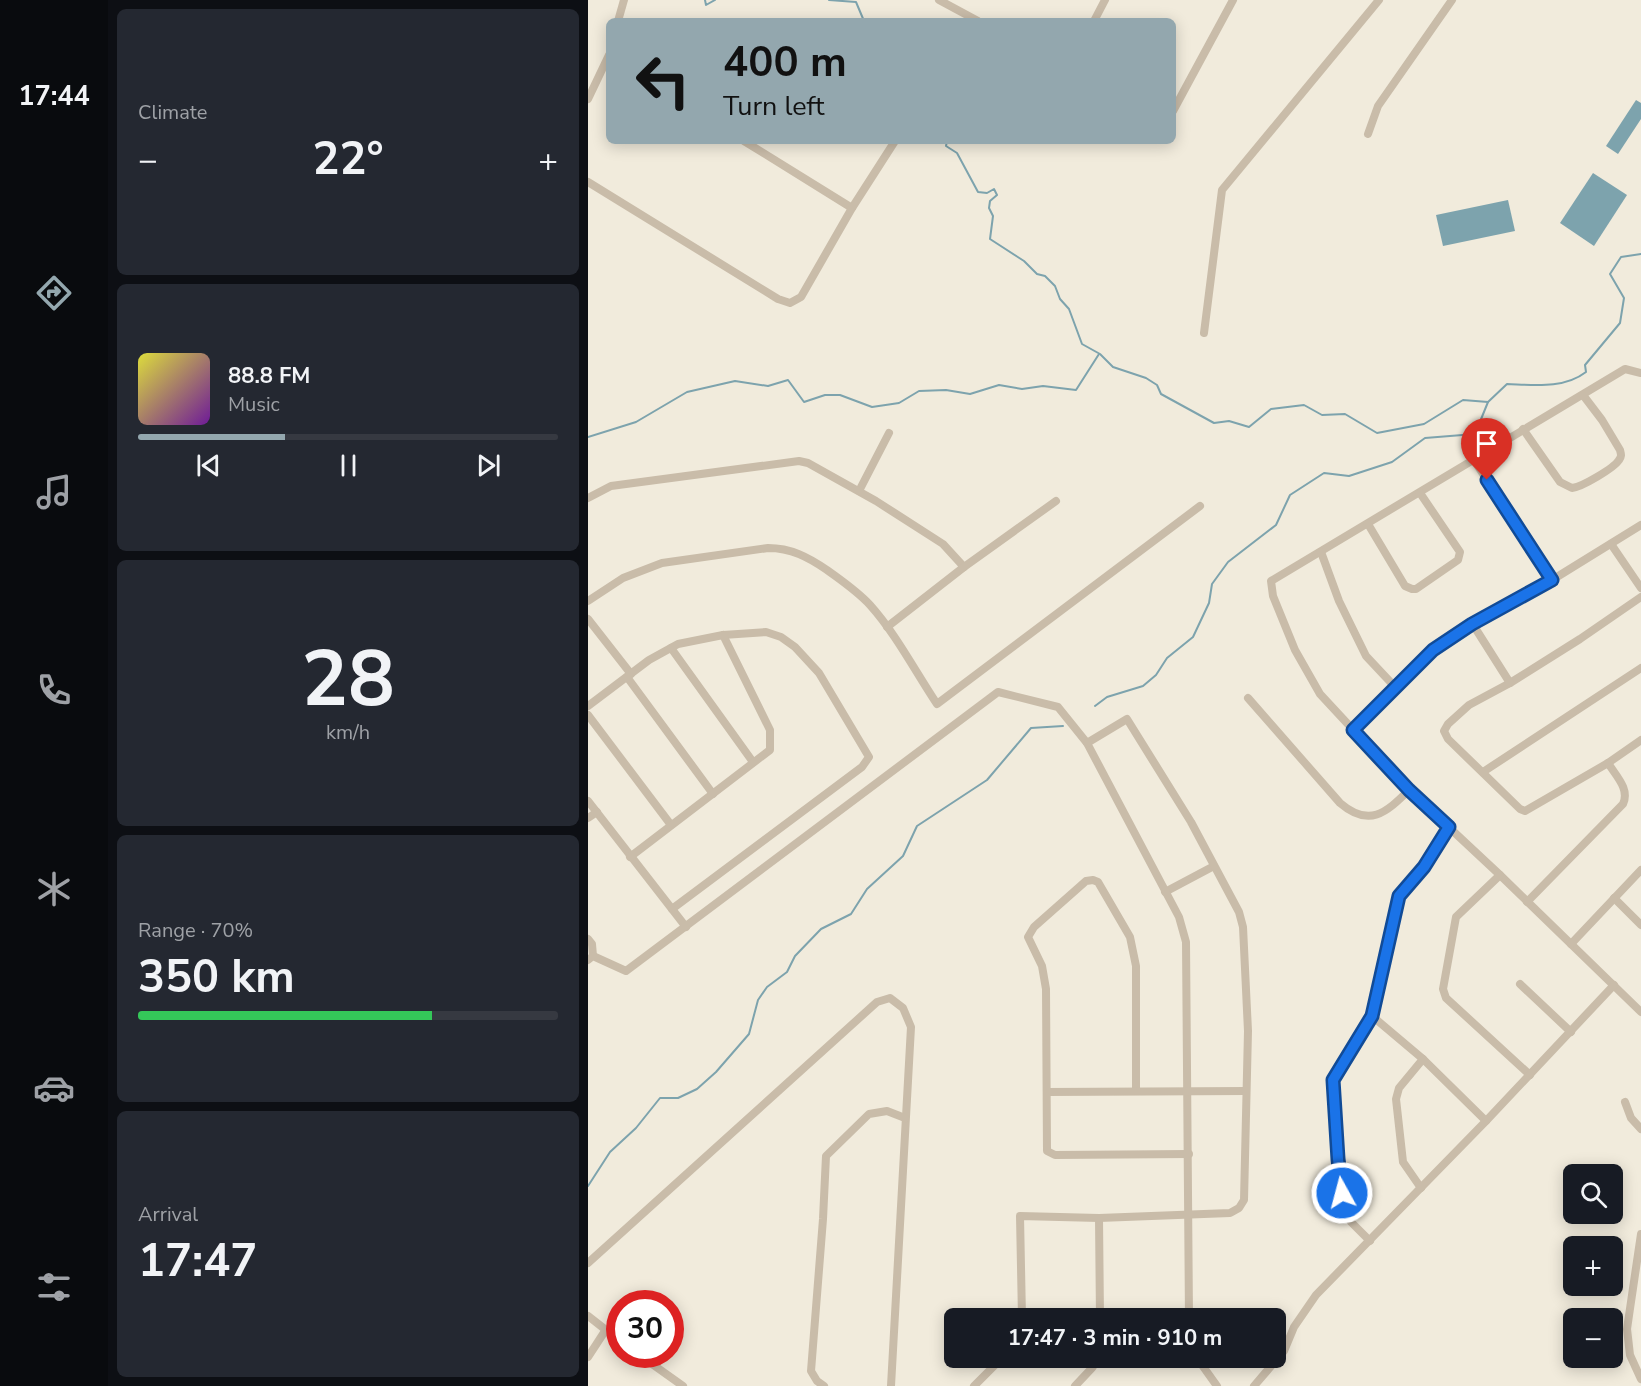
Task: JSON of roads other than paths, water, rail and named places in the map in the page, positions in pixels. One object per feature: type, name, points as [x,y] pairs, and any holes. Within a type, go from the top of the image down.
[{"type":"street","points":[[619,18],[624,0]]},
{"type":"street","points":[[939,0],[965,18]]},
{"type":"street","points":[[1096,18],[1106,0]]},
{"type":"street","points":[[1176,105],[1233,0]]},
{"type":"street","points":[[1204,333],[1222,189],[1379,0]]},
{"type":"street","points":[[1368,134],[1378,106],[1452,0]]},
{"type":"street","points":[[588,99],[606,62]]},
{"type":"street","points":[[749,144],[852,208]]},
{"type":"street","points":[[588,182],[778,299],[790,303],[801,297],[852,208],[893,144]]},
{"type":"street","points":[[1641,373],[1625,369],[1271,581],[1273,596],[1295,650],[1312,683],[1324,699],[1409,790],[1641,1012]]},
{"type":"street","points":[[1523,429],[1560,483],[1572,488],[1588,482],[1618,462],[1621,455],[1602,420],[1583,395]]},
{"type":"street","points":[[859,491],[889,433]]},
{"type":"street","points":[[1474,460],[1552,580]]},
{"type":"street","points":[[588,498],[610,486],[799,462],[815,465],[943,544],[964,567]]},
{"type":"street","points":[[1368,524],[1405,586],[1416,589],[1458,561],[1461,556],[1420,493]]},
{"type":"street","points":[[887,627],[964,567],[1056,501]]},
{"type":"street","points":[[588,601],[623,578],[662,563],[768,548],[782,548],[796,552],[815,561],[869,604],[887,627],[937,704],[1200,507]]},
{"type":"street","points":[[1353,730],[1433,650],[1472,624],[1552,580],[1641,525]]},
{"type":"street","points":[[1611,544],[1641,588]]},
{"type":"street","points":[[1321,552],[1340,601],[1366,656],[1396,688]]},
{"type":"street","points":[[1641,597],[1510,683],[1468,705],[1448,723],[1445,729],[1448,740],[1520,809],[1526,811],[1608,763],[1641,740]]},
{"type":"street","points":[[588,619],[713,794]]},
{"type":"street","points":[[1472,624],[1510,683]]},
{"type":"street","points":[[588,706],[649,660],[684,642],[723,635],[765,632],[781,637],[795,647],[819,673],[869,757],[862,767],[672,909]]},
{"type":"street","points":[[630,857],[770,750],[770,730],[723,635]]},
{"type":"street","points":[[671,648],[753,762]]},
{"type":"street","points":[[1483,772],[1641,668]]},
{"type":"street","points":[[588,939],[592,944],[591,958],[626,971],[998,692],[1058,707],[1087,743],[1179,917],[1186,942],[1189,1308]]},
{"type":"street","points":[[1248,698],[1340,803],[1356,814],[1363,817],[1385,811],[1409,790]]},
{"type":"street","points":[[588,715],[671,825]]},
{"type":"street","points":[[1022,1308],[1020,1216],[1099,1218],[1230,1213],[1239,1208],[1244,1200],[1248,1031],[1243,927],[1234,899],[1191,822],[1126,719],[1087,743]]},
{"type":"street","points":[[1527,902],[1626,799],[1625,788],[1608,763]]},
{"type":"street","points":[[588,801],[686,927]]},
{"type":"street","points":[[588,819],[597,812]]},
{"type":"street","points":[[1370,1241],[1351,1221],[1344,1207],[1338,1159],[1333,1080],[1372,1016],[1399,896],[1424,867],[1449,827]]},
{"type":"street","points":[[1165,892],[1214,866]]},
{"type":"street","points":[[1571,944],[1641,870]]},
{"type":"street","points":[[1500,875],[1456,917],[1443,989],[1446,998],[1530,1075]]},
{"type":"street","points":[[1136,1091],[1136,966],[1133,946],[1098,882],[1084,881],[1029,934],[1028,940],[1042,966],[1046,989],[1047,1151],[1053,1154],[1189,1154]]},
{"type":"street","points":[[1614,898],[1641,925]]},
{"type":"street","points":[[1520,984],[1571,1032]]},
{"type":"street","points":[[1254,1386],[1284,1351],[1294,1327],[1316,1295],[1486,1121],[1614,985]]},
{"type":"street","points":[[588,1263],[877,1002],[890,998],[903,1008],[911,1027],[891,1386]]},
{"type":"street","points":[[1372,1016],[1423,1059],[1486,1121]]},
{"type":"street","points":[[1421,1188],[1403,1162],[1396,1099],[1399,1088],[1423,1059]]},
{"type":"street","points":[[1047,1092],[1246,1091]]},
{"type":"street","points":[[1625,1102],[1631,1118],[1641,1129]]},
{"type":"street","points":[[824,1386],[817,1381],[812,1371],[826,1156],[869,1114],[887,1111],[905,1118]]},
{"type":"street","points":[[1099,1218],[1100,1308]]},
{"type":"street","points":[[1641,1234],[1627,1329],[1630,1355],[1641,1379]]},
{"type":"street","points":[[588,1316],[605,1331],[588,1357]]},
{"type":"street","points":[[658,1368],[683,1386]]},
{"type":"street","points":[[974,1386],[992,1368]]},
{"type":"street","points":[[1075,1386],[1092,1368]]},
{"type":"street","points":[[1204,1368],[1217,1386]]},
{"type":"water","points":[[1636,100],[1641,103],[1641,119],[1618,154],[1606,146]]},
{"type":"water","points":[[1593,173],[1627,195],[1594,246],[1560,223]]},
{"type":"water","points":[[1508,200],[1515,231],[1443,246],[1436,215]]},
{"type":"waterway","points":[[705,0],[706,5],[715,0]]},
{"type":"waterway","points":[[829,0],[856,2],[863,18]]},
{"type":"waterway","points":[[946,144],[957,153],[978,192],[987,193],[994,189],[997,195],[990,201],[989,208],[993,216],[990,239],[1024,261],[1037,274],[1045,276],[1055,286],[1060,299],[1069,309],[1082,344],[1100,354],[1113,367],[1146,378],[1157,385],[1161,394],[1214,423],[1229,421],[1249,427],[1271,409],[1304,405],[1322,415],[1345,414],[1377,433],[1424,424],[1463,400],[1488,402],[1507,384],[1548,385],[1568,381],[1586,372],[1585,365],[1620,323],[1624,298],[1610,274],[1621,257],[1641,254]]},
{"type":"waterway","points":[[588,437],[636,422],[687,392],[735,381],[768,386],[788,380],[804,402],[825,395],[840,395],[872,407],[899,403],[919,391],[946,390],[970,394],[999,385],[1022,389],[1043,386],[1076,390],[1099,354]]},
{"type":"waterway","points":[[1095,706],[1107,697],[1143,686],[1156,675],[1167,658],[1193,637],[1209,603],[1212,584],[1228,562],[1276,525],[1290,495],[1324,473],[1349,476],[1392,462],[1425,438],[1475,434],[1488,402]]},
{"type":"waterway","points":[[588,1186],[610,1152],[636,1128],[660,1098],[678,1098],[697,1089],[716,1072],[749,1034],[758,1000],[767,987],[787,972],[795,956],[821,929],[851,914],[867,889],[903,856],[917,826],[987,780],[1031,728],[1063,726]]}]
